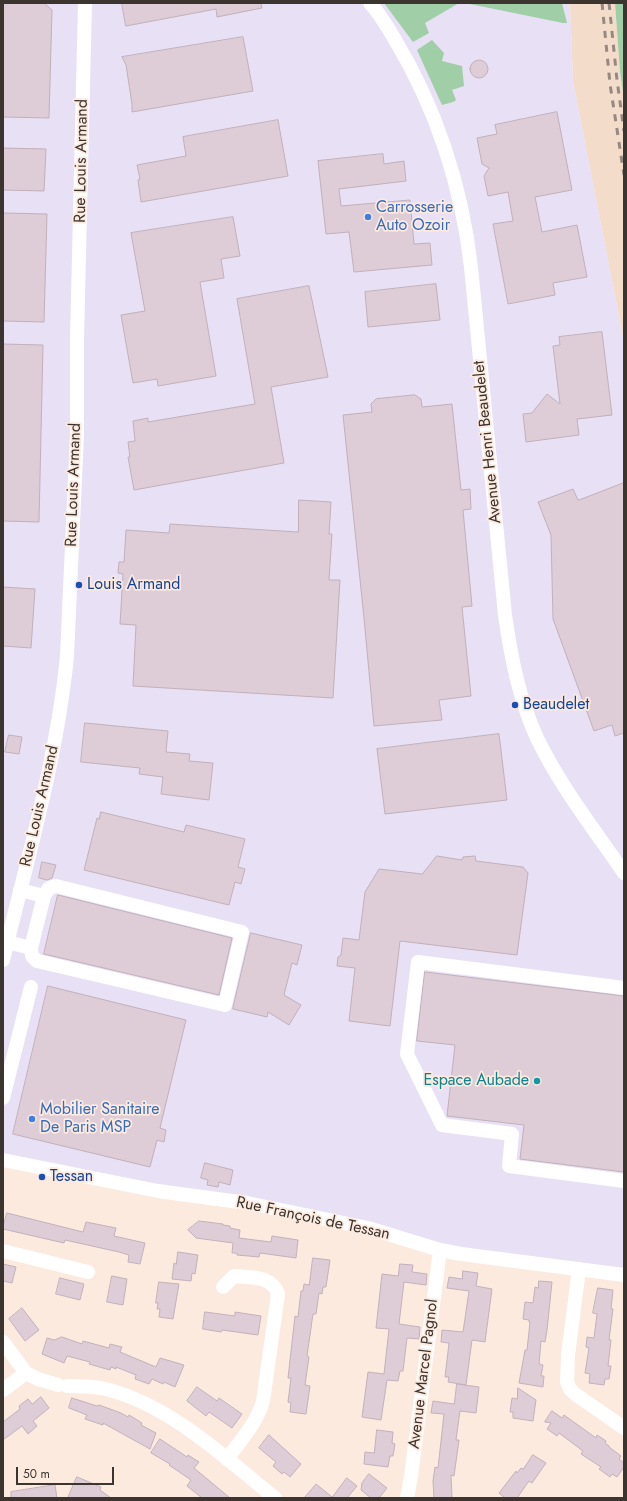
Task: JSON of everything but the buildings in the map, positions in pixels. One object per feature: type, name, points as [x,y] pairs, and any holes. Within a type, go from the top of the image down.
[{"type":"street","name":"Rue Louis Armand","points":[[3,960],[57,729],[67,656],[77,434],[77,339],[85,3]]},
{"type":"street","name":"Avenue Henri Beaudelet","points":[[370,3],[380,15],[403,53],[432,115],[453,175],[465,223],[471,267],[505,615],[518,682],[538,738],[563,784],[624,873]]},
{"type":"street","points":[[56,886],[242,932],[225,1005],[36,961],[32,956],[31,948],[44,896],[49,888],[56,886]]},
{"type":"street","points":[[20,890],[44,896]]},
{"type":"street","points":[[7,942],[31,948]]},
{"type":"street","points":[[624,988],[418,962],[407,1054],[442,1125],[512,1134],[509,1166],[624,1181]]},
{"type":"street","points":[[3,1098],[31,987]]},
{"type":"street","name":"Rue François de Tessan","points":[[3,1160],[158,1191],[247,1203],[368,1228],[440,1250],[461,1254],[624,1275]]},
{"type":"street","name":"Avenue Marcel Pagnol","points":[[407,1498],[440,1250]]},
{"type":"street","points":[[3,1251],[88,1272]]},
{"type":"street","points":[[579,1269],[568,1355],[567,1382],[570,1389],[575,1394],[624,1428]]},
{"type":"street","points":[[223,1287],[234,1276],[264,1280],[272,1284],[278,1294],[264,1401],[254,1422],[227,1459]]},
{"type":"street","points":[[3,1342],[26,1373],[38,1379],[63,1386],[84,1386],[120,1393],[184,1426],[275,1498]]},
{"type":"street","points":[[3,1390],[26,1373]]},
{"type":"shaded area","points":[[3,3],[570,3],[573,81],[624,342],[624,1275],[461,1254],[3,1160]]},
{"type":"shaded area","points":[[570,3],[615,3],[620,72],[624,99],[624,342],[573,81]]},
{"type":"green space","points":[[384,3],[459,3],[425,23],[429,33],[413,42]]},
{"type":"green space","points":[[465,3],[562,3],[567,23],[563,23]]},
{"type":"green space","points":[[615,3],[624,3],[624,99],[620,72]]},
{"type":"green space","points":[[432,40],[444,53],[442,61],[462,66],[464,86],[452,90],[456,100],[442,105],[417,50]]},
{"type":"railway","points":[[602,3],[610,84],[624,175]]},
{"type":"railway","points":[[609,3],[624,131]]},
{"type":"place","name":"Carrosserie Auto Ozoir","points":[[368,217]]},
{"type":"place","name":"Louis Armand","points":[[79,585]]},
{"type":"place","name":"Beaudelet","points":[[515,705]]},
{"type":"place","name":"Espace Aubade","points":[[537,1081]]},
{"type":"place","name":"Mobilier Sanitaire De Paris MSP","points":[[32,1119]]},
{"type":"place","name":"Tessan","points":[[42,1177]]}]
